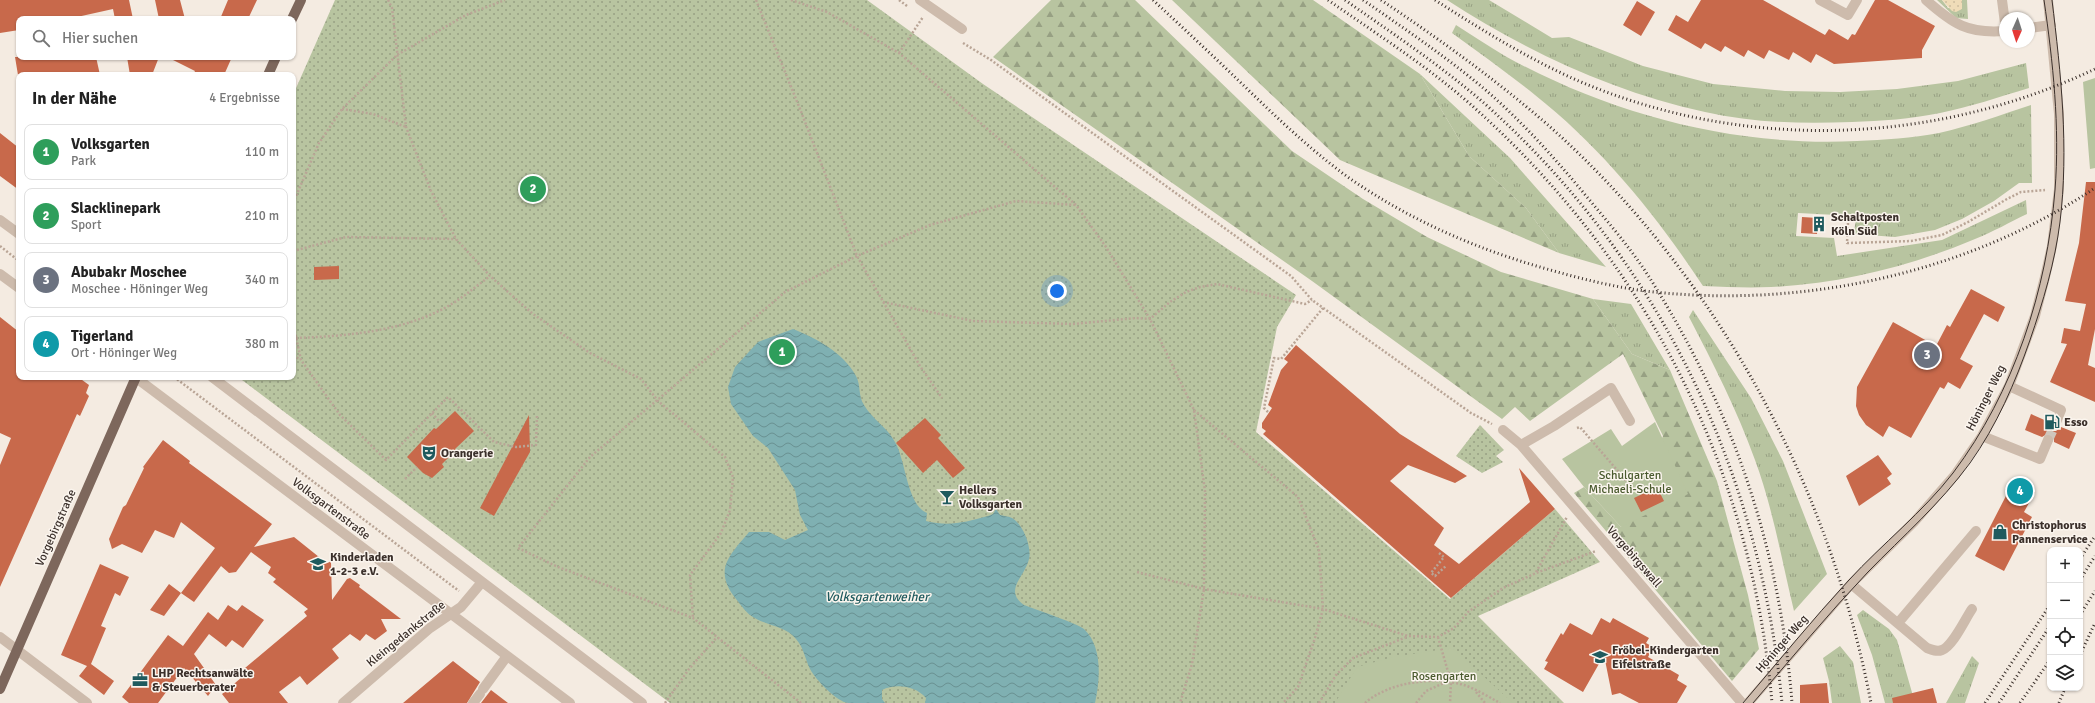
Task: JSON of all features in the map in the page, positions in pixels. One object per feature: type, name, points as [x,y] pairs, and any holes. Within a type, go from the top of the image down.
[{"type":"main road","points":[[293,16],[301,0]]},
{"type":"main road","points":[[269,72],[275,60]]},
{"type":"main road","name":"Vorgebirgstraße","points":[[0,690],[16,650],[135,380]]},
{"type":"street","points":[[920,0],[962,29]]},
{"type":"street","points":[[1820,0],[1848,15],[1857,0]]},
{"type":"street","points":[[1926,0],[1948,19],[1960,26],[1987,33],[1999,32]]},
{"type":"street","points":[[2002,0],[2004,12]]},
{"type":"street","name":"Höninger Weg","points":[[1748,703],[1851,584],[1939,494],[1966,461],[1982,436],[2009,386],[2035,316],[2052,246],[2057,209],[2060,173],[2059,114],[2048,0]]},
{"type":"street","points":[[2035,27],[2051,26]]},
{"type":"street","points":[[0,220],[16,232]]},
{"type":"street","points":[[0,274],[16,286]]},
{"type":"street","name":"Volksgartenstraße","points":[[140,380],[449,614],[570,703]]},
{"type":"street","points":[[216,380],[642,703]]},
{"type":"street","points":[[2009,386],[2061,410],[2055,425]]},
{"type":"street","points":[[1521,445],[1554,426],[1610,388],[1630,421]]},
{"type":"street","name":"Vorgebirgswall","points":[[1503,430],[1521,445],[1742,703]]},
{"type":"street","points":[[1982,436],[2040,459],[2048,440]]},
{"type":"street","points":[[1898,623],[1976,531]]},
{"type":"street","name":"Kleingedankstraße","points":[[343,703],[469,598],[482,582]]},
{"type":"street","points":[[1851,584],[1927,648],[1935,651],[1942,650],[1949,646],[1972,610]]},
{"type":"street","points":[[0,637],[87,703]]},
{"type":"street","points":[[473,703],[507,656]]},
{"type":"path","points":[[388,0],[392,8],[406,127],[431,191],[456,239],[490,276],[533,314],[590,353],[641,379],[658,401],[725,457],[732,477],[730,510],[720,533],[690,574],[693,618]]},
{"type":"path","points":[[296,196],[319,143],[342,109],[397,55],[466,15],[505,0]]},
{"type":"path","points":[[756,0],[800,108],[857,256],[920,366],[942,398]]},
{"type":"path","points":[[791,0],[827,12],[899,53],[1076,205],[1106,247],[1150,319],[1194,410],[1205,491],[1204,589],[1192,664],[1180,703]]},
{"type":"path","points":[[899,0],[911,9]]},
{"type":"path","points":[[917,13],[929,21]]},
{"type":"path","points":[[899,53],[923,17]]},
{"type":"path","points":[[958,40],[990,60],[1291,276],[1312,300],[1323,308],[1471,413],[1503,430]]},
{"type":"path","points":[[342,109],[373,114],[406,127]]},
{"type":"path","points":[[1848,223],[1847,243],[1911,242],[1942,234],[1968,222],[2021,192],[2033,190]]},
{"type":"path","points":[[801,703],[693,618],[558,567],[518,548],[590,457],[785,292],[857,256],[930,225],[1016,201],[1076,205]]},
{"type":"path","points":[[296,250],[346,237],[456,239]]},
{"type":"path","points":[[0,246],[16,258]]},
{"type":"path","points":[[300,360],[296,338],[380,330],[415,320],[454,302],[490,276]]},
{"type":"path","points":[[883,302],[973,321],[1073,324],[1136,318],[1150,319],[1170,302],[1186,292],[1200,287],[1217,284],[1305,304],[1312,300]]},
{"type":"path","points":[[1268,412],[1264,408],[1274,358],[1281,359],[1323,308]]},
{"type":"path","points":[[296,358],[300,360],[340,415],[386,460],[448,397],[494,442],[516,447],[536,445],[537,416]]},
{"type":"path","points":[[178,380],[469,598]]},
{"type":"path","points":[[1194,410],[1298,497],[1319,550],[1323,609],[1315,638],[1298,687],[1283,703]]},
{"type":"path","points":[[432,413],[439,421],[444,418]]},
{"type":"path","points":[[1554,426],[1573,430],[1580,427],[1635,491]]},
{"type":"path","points":[[405,479],[417,467]]},
{"type":"path","points":[[1536,573],[1573,506]]},
{"type":"path","points":[[1137,572],[1204,589],[1323,609],[1408,636],[1438,637],[1454,628],[1468,612],[1503,588],[1536,573],[1608,547]]},
{"type":"path","points":[[1439,553],[1444,557],[1431,573],[1435,576],[1446,566]]},
{"type":"path","points":[[1319,703],[1336,674],[1353,658],[1408,636]]},
{"type":"path","points":[[664,703],[689,669],[717,637]]},
{"type":"path","points":[[1438,637],[1451,682],[1450,703]]},
{"type":"path","points":[[1365,703],[1390,688],[1415,682],[1451,682],[1465,685],[1500,703]]},
{"type":"path","points":[[1416,703],[1426,691],[1437,684],[1451,682]]},
{"type":"path","points":[[1465,685],[1476,692],[1485,703]]},
{"type":"path","points":[[1478,703],[1483,699]]},
{"type":"green space","points":[[335,0],[867,0],[983,84],[1296,295],[1277,327],[1256,432],[1450,599],[1555,509],[1600,562],[1478,616],[1564,703],[670,703],[242,380],[296,380],[296,88]]},
{"type":"green space","points":[[1051,0],[1135,0],[1292,151],[1363,199],[1427,237],[1501,272],[1593,299],[1632,354],[1670,370],[1717,481],[1748,595],[1759,649],[1732,681],[1574,493],[1584,487],[1621,527],[1663,436],[1623,354],[1530,421],[1515,407],[1502,419],[1312,281],[993,57]]},
{"type":"green space","points":[[1172,0],[1313,0],[1420,74],[1469,156],[1526,208],[1559,253],[1340,160]]},
{"type":"green space","points":[[1447,0],[1489,0],[1552,38],[1569,37],[1643,66],[1713,84],[1785,91],[1840,92],[1897,89],[1958,81],[2026,63],[2029,88],[1951,111],[1907,118],[1863,122],[1815,123],[1760,121],[1723,116],[1671,104],[1571,68],[1539,53],[1477,19]]},
{"type":"green space","points":[[1937,0],[1942,0],[1948,8],[1962,9],[1962,0],[1967,0],[1968,19],[1956,18]]},
{"type":"green space","points":[[1456,25],[1505,56],[1546,77],[1588,95],[1675,123],[1765,139],[1857,141],[1929,135],[1985,120],[2031,105],[2032,183],[2019,183],[1994,201],[1962,219],[1935,230],[1895,237],[1854,234],[1856,216],[1798,213],[1796,236],[1834,238],[1837,256],[1942,240],[2026,200],[2027,214],[1951,249],[1901,265],[1849,278],[1771,287],[1703,286],[1647,208],[1605,160],[1583,137],[1535,95],[1452,33]]},
{"type":"green space","points":[[1420,74],[1510,158],[1606,267],[1559,253],[1526,208],[1469,156]]},
{"type":"green space","points":[[2095,78],[2095,168],[2090,169],[2083,82]]},
{"type":"green space","points":[[1593,299],[1631,304],[1670,370],[1632,354]]},
{"type":"green space","points":[[1693,310],[1751,398],[1783,461],[1827,574],[1794,611],[1772,516],[1761,479],[1748,441],[1733,405],[1689,317]]},
{"type":"green space","name":"Schulgarten Michaeli-Schule","points":[[1655,422],[1688,494],[1621,527],[1584,487],[1562,459],[1611,429],[1622,446]]},
{"type":"green space","points":[[1480,425],[1504,450],[1496,456],[1503,462],[1482,473],[1456,456]]},
{"type":"green space","points":[[1863,610],[1889,629],[1897,640],[1915,703],[1885,703],[1872,655],[1857,615]]},
{"type":"green space","points":[[1840,646],[1853,662],[1861,703],[1832,703],[1829,681],[1823,658]]},
{"type":"green space","name":"Rosengarten","points":[[1452,648],[1513,703],[1335,703],[1357,667],[1393,657]]},
{"type":"green space","points":[[1972,656],[1979,663],[1965,703],[1946,703]]},
{"type":"sand","points":[[1942,0],[1962,0],[1962,9],[1956,12],[1952,11]]},
{"type":"water","name":"Volksgartenweiher","points":[[793,329],[829,347],[851,368],[858,379],[862,402],[871,415],[892,437],[899,450],[915,501],[920,508],[927,513],[926,521],[943,524],[965,522],[993,514],[996,509],[1000,515],[1012,518],[1020,525],[1026,536],[1030,554],[1027,566],[1017,583],[1015,594],[1024,605],[1080,627],[1090,636],[1097,654],[1099,674],[1095,703],[925,703],[926,698],[922,694],[911,688],[899,686],[882,690],[882,699],[885,703],[843,702],[832,694],[816,678],[810,669],[801,646],[792,635],[787,631],[758,620],[742,607],[729,589],[725,571],[726,564],[730,556],[749,532],[769,532],[785,540],[808,530],[800,515],[795,490],[768,448],[753,436],[731,404],[728,387],[735,367],[758,342]]},
{"type":"building","points":[[0,0],[129,0],[132,16],[114,16],[113,9],[82,16],[16,16],[16,30],[0,33]]},
{"type":"building","points":[[155,0],[180,0],[184,16],[158,16]]},
{"type":"building","points":[[228,0],[257,0],[249,16],[221,16]]},
{"type":"building","points":[[1701,0],[1763,0],[1825,35],[1829,29],[1848,40],[1852,34],[1855,35],[1875,0],[1888,0],[1935,26],[1922,50],[1922,58],[1834,64],[1816,54],[1811,63],[1793,52],[1789,60],[1769,50],[1764,59],[1748,50],[1744,57],[1725,46],[1721,52],[1705,43],[1701,49],[1668,30],[1676,15],[1688,22]]},
{"type":"building","points":[[1637,1],[1655,12],[1641,36],[1623,25]]},
{"type":"building","points":[[15,57],[16,60],[97,60],[99,72],[18,72]]},
{"type":"building","points":[[128,60],[158,60],[153,72],[130,72]]},
{"type":"building","points":[[173,60],[231,60],[225,72],[195,71]]},
{"type":"building","points":[[0,133],[16,146],[16,188],[0,176]]},
{"type":"building","points":[[2086,182],[2095,182],[2095,329],[2088,365],[2095,368],[2095,402],[2050,382],[2067,344],[2061,343],[2064,328],[2080,331],[2086,304],[2065,301],[2079,243]]},
{"type":"building","points":[[1802,217],[1818,218],[1817,234],[1801,233]]},
{"type":"building","points":[[339,266],[339,279],[314,280],[314,267]]},
{"type":"building","points":[[1971,289],[2005,307],[1998,322],[1984,314],[1960,359],[1973,366],[1960,389],[1948,382],[1944,389],[1940,387],[1911,438],[1889,426],[1883,437],[1866,425],[1859,415],[1856,406],[1857,387],[1893,322],[1936,346],[1947,325],[1950,327]]},
{"type":"building","points":[[0,317],[16,330],[16,380],[82,380],[89,385],[86,393],[89,396],[80,416],[77,414],[0,587],[0,465],[11,438],[0,433]]},
{"type":"building","points":[[1296,345],[1400,434],[1467,476],[1455,483],[1408,465],[1390,481],[1444,528],[1434,545],[1459,564],[1530,502],[1519,468],[1555,509],[1451,598],[1263,434],[1266,431],[1262,428],[1262,423],[1272,408],[1268,405],[1281,370],[1288,362],[1284,359]]},
{"type":"building","name":"Orangerie","points":[[455,411],[474,431],[455,449],[456,450],[442,464],[444,467],[432,478],[423,473],[407,457],[434,428],[436,429]]},
{"type":"building","points":[[2031,414],[2049,422],[2049,426],[2052,431],[2056,431],[2061,427],[2076,433],[2069,449],[2054,442],[2051,434],[2047,434],[2042,437],[2025,430]]},
{"type":"building","points":[[529,415],[530,452],[494,516],[480,508]]},
{"type":"building","points":[[925,418],[941,435],[938,438],[965,468],[953,478],[937,460],[923,473],[896,443]]},
{"type":"building","points":[[163,440],[190,461],[189,463],[272,524],[254,547],[294,537],[324,561],[331,562],[332,600],[347,579],[350,578],[360,585],[359,587],[401,619],[381,619],[387,631],[375,640],[366,634],[360,641],[350,634],[332,649],[339,658],[307,685],[300,676],[279,692],[288,703],[229,703],[222,694],[248,672],[245,668],[307,616],[304,612],[308,609],[273,582],[276,579],[268,573],[271,567],[251,552],[236,572],[229,573],[221,566],[194,602],[181,593],[215,548],[181,522],[174,538],[155,530],[142,553],[122,544],[112,549],[109,539],[123,507],[126,505],[144,468],[143,467]]},
{"type":"building","points":[[1878,455],[1892,474],[1887,478],[1891,484],[1859,506],[1846,476]]},
{"type":"building","points":[[2012,479],[2035,492],[2024,512],[2032,517],[2004,571],[1975,556],[2008,492],[2005,490]]},
{"type":"building","points":[[1657,487],[1664,501],[1641,512],[1634,498]]},
{"type":"building","points":[[100,564],[129,577],[120,596],[115,593],[101,626],[106,628],[91,664],[114,681],[104,695],[79,676],[87,666],[61,655]]},
{"type":"building","points":[[169,584],[181,593],[164,616],[150,610]]},
{"type":"building","points":[[228,605],[237,611],[242,605],[264,620],[243,648],[232,640],[226,647],[209,634],[194,654],[216,685],[208,696],[184,668],[158,703],[129,703],[122,697],[168,635],[183,646],[208,612],[218,620]]},
{"type":"building","points":[[1601,618],[1610,623],[1613,618],[1649,638],[1646,643],[1653,647],[1648,657],[1679,675],[1677,680],[1687,686],[1677,703],[1639,703],[1620,693],[1612,695],[1604,655],[1583,692],[1544,669],[1548,662],[1545,661],[1561,633],[1563,635],[1570,623],[1592,635]]},
{"type":"building","points":[[453,661],[480,682],[467,703],[403,703]]},
{"type":"building","points":[[1827,683],[1829,703],[1800,703],[1800,685]]},
{"type":"building","points":[[1933,688],[1937,703],[1893,703],[1892,698]]},
{"type":"building","points":[[491,690],[508,703],[481,703]]},
{"type":"tunnel","points":[[2048,440],[2055,425]]},
{"type":"tram line","points":[[1743,703],[1849,580],[1916,515],[1953,473],[1975,442],[1994,409],[2010,374],[2024,339],[2035,302],[2051,228],[2055,190],[2057,142],[2055,95],[2044,0]]},
{"type":"tram line","points":[[1753,703],[1853,588],[1934,506],[1958,478],[1980,449],[2012,388],[2030,340],[2052,267],[2060,222],[2063,194],[2063,111],[2052,0]]},
{"type":"railway","points":[[1153,0],[1303,141],[1345,175],[1367,190],[1414,217],[1489,250],[1540,267],[1611,285],[1654,292],[1711,296],[1769,294],[1827,289],[1884,278],[1939,262],[1993,242],[2046,218],[2095,188]]},
{"type":"railway","points":[[1328,0],[1424,67],[1478,111],[1539,172],[1594,237],[1641,306],[1682,378],[1716,455],[1742,535],[1761,617],[1772,703]]},
{"type":"railway","points":[[1345,0],[1416,50],[1467,89],[1484,103],[1546,164],[1601,230],[1649,300],[1690,374],[1724,452],[1751,533],[1770,617],[1782,703]]},
{"type":"railway","points":[[1363,0],[1458,67],[1513,115],[1548,152],[1609,223],[1627,245],[1651,280],[1680,329],[1706,379],[1748,482],[1764,536],[1776,590],[1786,646],[1792,703]]},
{"type":"railway","points":[[1381,0],[1466,60],[1548,125],[1608,184],[1663,247],[1713,315],[1757,387],[1795,463],[1826,541],[1852,621],[1871,703]]},
{"type":"railway","points":[[1435,0],[1525,54],[1581,82],[1644,105],[1709,120],[1774,129],[1840,130],[1905,125],[1970,113],[2033,94],[2095,69]]},
{"type":"railway","points":[[2083,554],[2095,536]]},
{"type":"railway","points":[[2083,575],[2095,556]]},
{"type":"railway","points":[[2083,610],[2095,591]]},
{"type":"railway","points":[[1985,703],[2047,610]]},
{"type":"railway","points":[[2083,649],[2095,623]]},
{"type":"railway","points":[[1999,703],[2047,631]]},
{"type":"railway","points":[[2020,703],[2047,664]]},
{"type":"railway","points":[[2059,703],[2064,691]]},
{"type":"place","name":"Slacklinepark","points":[[533,189]]},
{"type":"place","name":"Schaltposten Köln Süd","points":[[1819,224]]},
{"type":"place","name":"Volksgarten","points":[[782,352]]},
{"type":"place","name":"Abubakr Moschee","points":[[1927,355]]},
{"type":"place","name":"Esso","points":[[2052,422]]},
{"type":"place","name":"Orangerie","points":[[429,453]]},
{"type":"place","name":"Tigerland","points":[[2020,491]]},
{"type":"place","name":"Hellers Volksgarten","points":[[947,497]]},
{"type":"place","name":"Christophorus Pannenservice","points":[[2000,532]]},
{"type":"place","name":"Kinderladen 1-2-3 e.V.","points":[[318,564]]},
{"type":"place","name":"Fröbel-Kindergarten Eifelstraße","points":[[1600,657]]},
{"type":"place","name":"LHP Rechtsanwälte & Steuerberater","points":[[140,680]]}]
